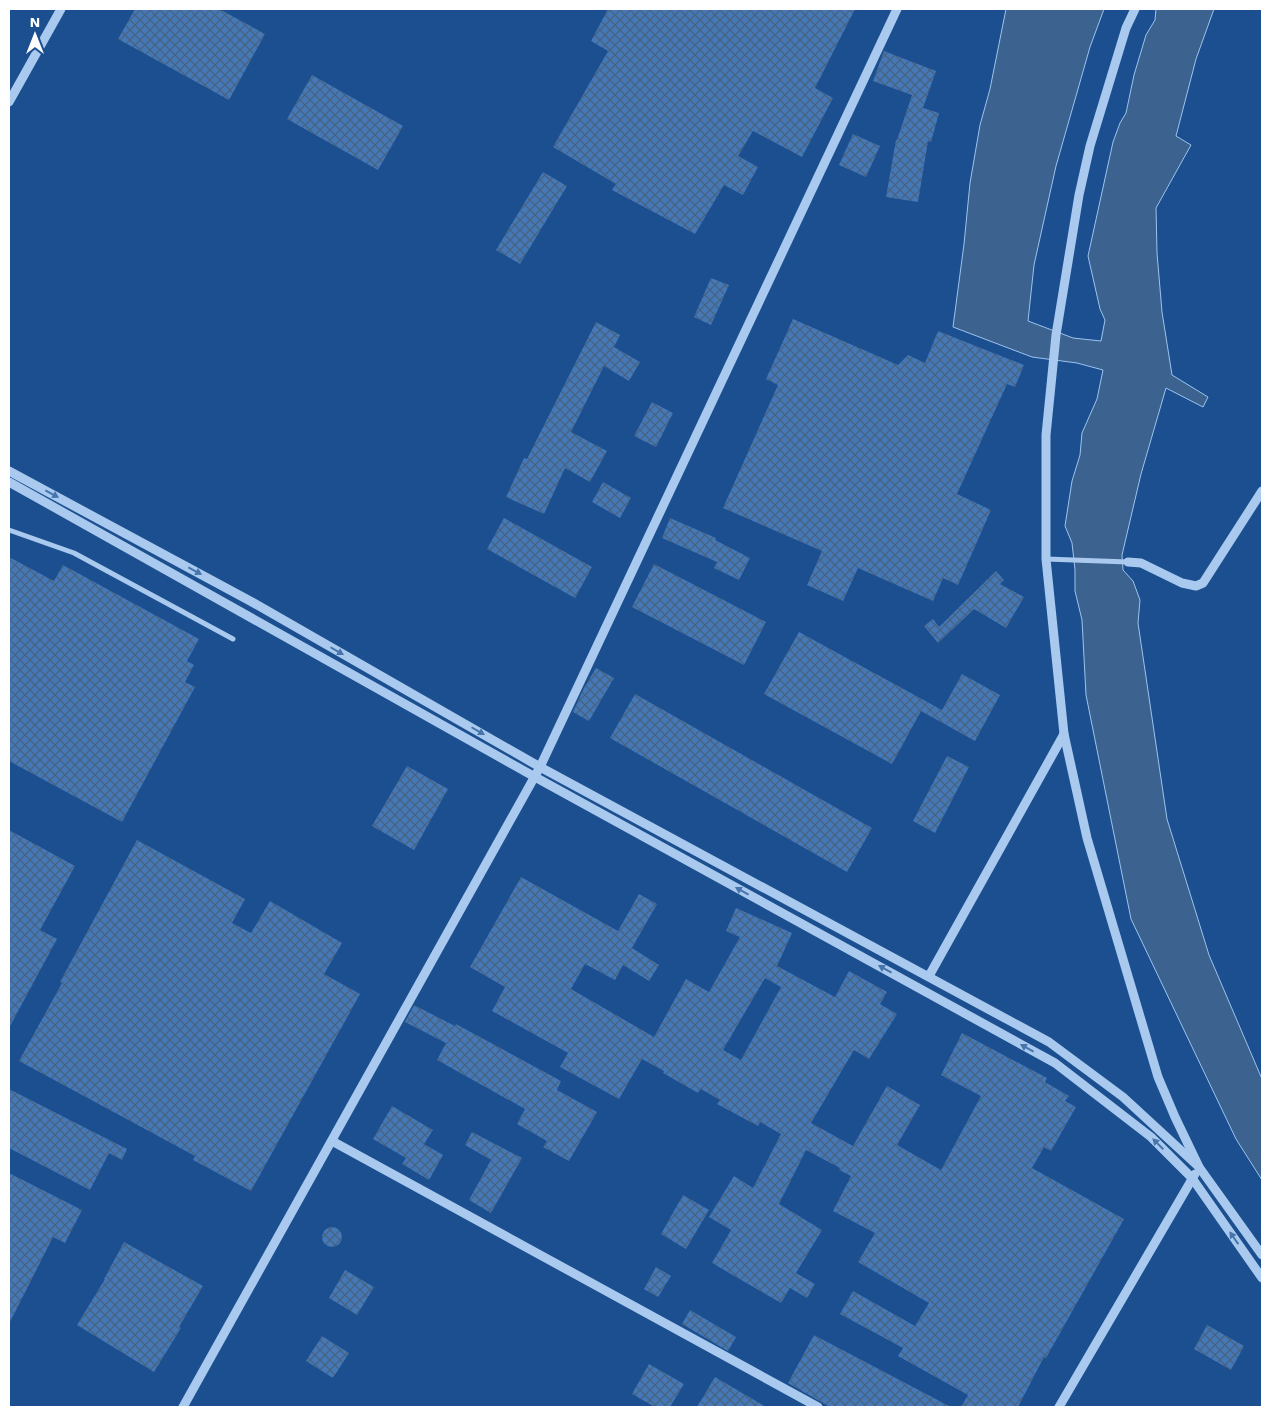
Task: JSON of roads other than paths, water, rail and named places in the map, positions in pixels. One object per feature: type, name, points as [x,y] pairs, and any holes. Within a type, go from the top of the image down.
[{"type":"street","points":[[9,102],[61,9]]},
{"type":"street","points":[[184,1407],[540,766],[897,9]]},
{"type":"street","points":[[1135,9],[1126,28],[1090,146],[1078,195],[1056,335],[1046,435],[1046,559],[1064,734],[1086,838],[1158,1077],[1175,1118],[1199,1167],[1262,1255]]},
{"type":"street","points":[[9,471],[252,602],[540,766],[1049,1042],[1123,1097],[1199,1167]]},
{"type":"street","points":[[9,482],[534,777],[1055,1063],[1151,1136],[1192,1178],[1262,1278]]},
{"type":"street","points":[[1046,559],[1141,563],[1182,583],[1196,586],[1203,583],[1262,492]]},
{"type":"street","points":[[9,530],[74,553],[233,639]]},
{"type":"street","points":[[929,976],[1064,734]]},
{"type":"street","points":[[332,1141],[818,1407]]},
{"type":"street","points":[[1059,1407],[1199,1167]]},
{"type":"water","points":[[1006,9],[1104,9],[1090,47],[1056,166],[1034,265],[1028,321],[1073,338],[1101,341],[1105,320],[1100,309],[1088,256],[1113,142],[1126,113],[1134,75],[1146,35],[1155,20],[1156,9],[1214,9],[1196,59],[1176,136],[1191,145],[1156,208],[1157,253],[1162,312],[1172,375],[1208,397],[1203,407],[1166,388],[1141,474],[1122,555],[1123,570],[1133,581],[1140,600],[1138,623],[1167,819],[1209,955],[1262,1079],[1262,1180],[1236,1139],[1131,919],[1086,695],[1082,620],[1075,591],[1072,543],[1065,526],[1072,481],[1080,455],[1082,433],[1097,399],[1103,370],[1077,363],[1032,357],[953,327],[970,183],[980,125],[990,89]]}]
